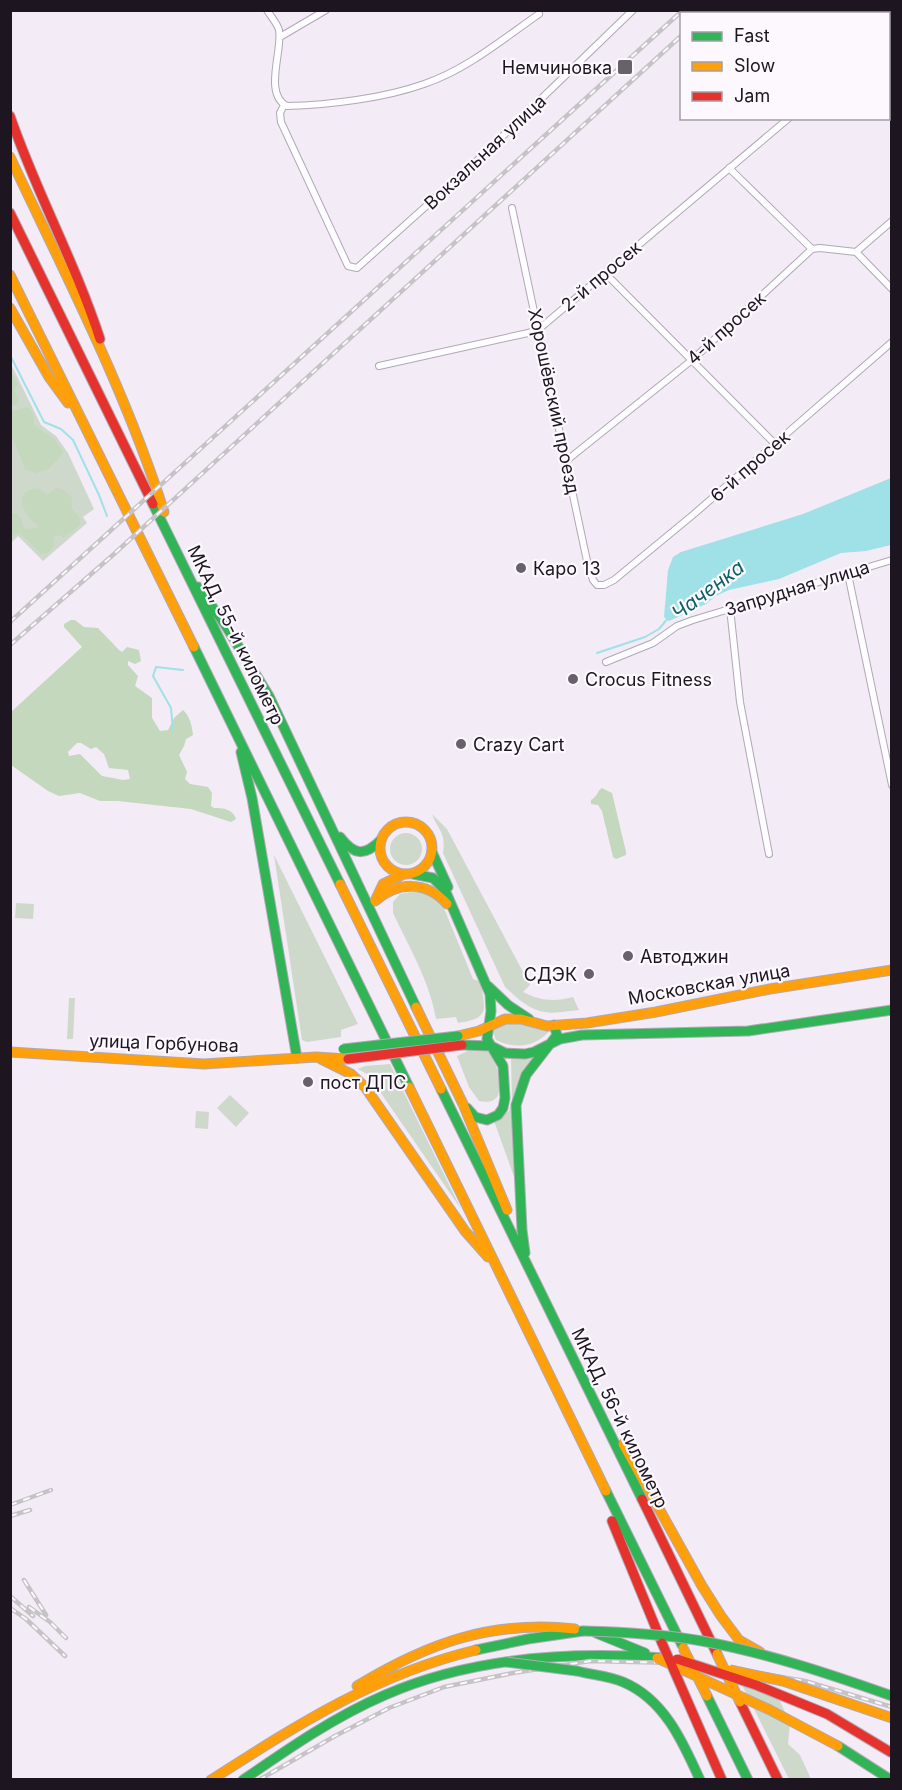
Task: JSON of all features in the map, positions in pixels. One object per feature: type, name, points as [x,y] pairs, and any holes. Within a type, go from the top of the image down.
[{"type":"main road","points":[[10,116],[33,178],[69,253],[105,360]]},
{"type":"main road","points":[[10,159],[125,402],[150,468],[176,550]]},
{"type":"main road","name":"МКАД, 55-й километр","points":[[10,213],[431,1071]]},
{"type":"main road","points":[[10,275],[748,1779]]},
{"type":"main road","points":[[10,308],[49,377],[89,433]]},
{"type":"main road","points":[[185,568],[224,623],[269,696],[463,1104],[525,1253],[532,1277]]},
{"type":"main road","points":[[228,716],[244,764],[252,798],[297,1058]]},
{"type":"main road","points":[[331,825],[346,846],[353,851],[368,851],[381,840],[386,831],[404,822],[414,823],[427,832],[432,852],[451,895],[455,915]]},
{"type":"main road","points":[[381,840],[382,860],[393,871],[426,875],[437,881],[445,890],[486,984],[491,1002],[487,1039],[503,1066],[505,1098],[503,1108],[493,1118],[475,1117],[463,1104]]},
{"type":"main road","points":[[383,938],[375,896],[383,884],[426,866],[432,852]]},
{"type":"main road","points":[[375,902],[382,895],[399,887],[424,887],[439,893],[455,915]]},
{"type":"main road","name":"Московская улица","points":[[488,1026],[505,1019],[521,1019],[554,1025],[587,1023],[770,989],[891,970]]},
{"type":"main road","points":[[486,984],[508,1005],[533,1022]]},
{"type":"main road","name":"Московская улица","points":[[491,1046],[505,1053],[515,1054],[534,1052],[571,1036],[762,1030],[891,1010]]},
{"type":"main road","points":[[525,1253],[516,1106],[525,1074],[557,1035],[554,1025]]},
{"type":"main road","name":"улица Горбунова","points":[[10,1052],[204,1064],[316,1057],[348,1059],[460,1041],[488,1026]]},
{"type":"main road","name":"улица Горбунова","points":[[316,1057],[343,1049],[460,1041],[491,1046]]},
{"type":"main road","points":[[340,1069],[335,1059],[337,1053],[343,1049]]},
{"type":"main road","points":[[316,1057],[351,1074],[365,1087],[465,1232],[498,1269]]},
{"type":"main road","name":"МКАД, 56-й километр","points":[[431,1071],[592,1395],[778,1779]]},
{"type":"main road","points":[[592,1395],[702,1586],[739,1640],[752,1648],[823,1676],[891,1697]]},
{"type":"main road","points":[[578,1436],[662,1643],[722,1779]]},
{"type":"main road","points":[[211,1779],[320,1712],[377,1673],[440,1645],[484,1633],[529,1625],[558,1626],[598,1633],[683,1668],[809,1731],[891,1779]]},
{"type":"main road","points":[[320,1712],[408,1670],[466,1651],[531,1637],[583,1631],[653,1635],[735,1647],[822,1672],[891,1697]]},
{"type":"main road","points":[[243,1779],[339,1718],[405,1688],[466,1670],[506,1662],[569,1655],[676,1659],[783,1681],[891,1718]]},
{"type":"main road","points":[[676,1659],[756,1685],[826,1714],[891,1753]]},
{"type":"main road","points":[[506,1662],[577,1671],[622,1682],[636,1688],[650,1699],[670,1721],[700,1779]]},
{"type":"street","points":[[267,10],[279,28],[280,37],[275,76],[276,92],[284,105],[292,106],[357,99],[425,84],[472,60],[539,14]]},
{"type":"street","points":[[280,37],[326,10]]},
{"type":"street","name":"Вокзальная улица","points":[[284,105],[280,113],[281,122],[348,266],[353,268],[361,266],[481,157],[633,10]]},
{"type":"street","name":"2-й просек","points":[[379,366],[539,329],[787,120]]},
{"type":"street","points":[[729,168],[813,249],[856,252],[891,289]]},
{"type":"street","name":"Хорошёвский проезд","points":[[512,208],[593,580],[597,585],[604,585]]},
{"type":"street","points":[[856,252],[891,221]]},
{"type":"street","name":"4-й просек","points":[[567,461],[692,360],[813,249]]},
{"type":"street","points":[[605,273],[775,444]]},
{"type":"street","name":"6-й просек","points":[[604,585],[614,580],[694,514],[891,342]]},
{"type":"street","name":"Запрудная улица","points":[[606,662],[653,643],[676,626],[891,560]]},
{"type":"street","points":[[848,574],[891,785]]},
{"type":"street","points":[[730,608],[740,702],[769,854]]},
{"type":"green space","points":[[10,362],[41,425],[56,436],[68,453],[94,509],[83,517],[87,523],[43,561],[18,536],[11,543]]},
{"type":"green space","points":[[10,369],[18,384],[14,391],[19,400],[17,404],[11,406]]},
{"type":"green space","points":[[27,407],[32,413],[35,426],[54,438],[63,452],[50,468],[36,473],[25,469],[11,438],[11,412]]},
{"type":"green space","points":[[38,488],[47,495],[56,488],[64,490],[72,498],[72,509],[80,518],[80,525],[64,538],[54,536],[53,547],[48,553],[41,554],[19,533],[10,537],[13,513],[19,516],[26,529],[37,528],[24,509],[22,498],[30,490]]},
{"type":"green space","points":[[75,620],[84,627],[98,628],[122,652],[127,647],[139,650],[141,661],[135,664],[128,661],[128,665],[138,676],[135,686],[152,698],[152,718],[160,731],[168,730],[174,718],[183,710],[190,721],[193,735],[186,739],[179,755],[187,772],[185,779],[190,784],[208,787],[212,793],[211,806],[230,811],[236,819],[231,822],[191,809],[100,801],[80,793],[59,796],[11,765],[11,712],[82,647],[64,627],[64,624]],"holes":[[[77,743],[91,749],[96,747],[104,754],[109,768],[128,770],[130,779],[102,776],[80,754],[69,756],[68,752]]]},
{"type":"green space","points":[[602,788],[612,793],[626,852],[626,855],[616,859],[613,857],[602,811],[598,805],[591,804],[591,800]]},
{"type":"green space","points":[[432,814],[447,829],[530,985],[523,992],[548,1000],[573,997],[579,1010],[553,1013],[539,1011],[523,1002],[505,987],[443,853],[442,835]]},
{"type":"green space","points":[[406,833],[417,838],[422,849],[417,860],[406,865],[395,860],[390,849],[395,838]]},
{"type":"green space","points":[[274,855],[358,1024],[341,1030],[341,1037],[307,1042],[302,1040]]},
{"type":"green space","points":[[416,891],[433,893],[441,901],[473,979],[481,982],[484,1006],[481,1015],[476,1018],[458,1023],[456,1017],[436,1019],[424,978],[393,913],[393,902],[400,894]]},
{"type":"green space","points":[[16,903],[34,904],[33,919],[15,918]]},
{"type":"green space","points":[[69,998],[75,998],[73,1039],[67,1039]]},
{"type":"green space","points":[[511,1022],[552,1028],[540,1039],[526,1045],[512,1045],[496,1040],[493,1032],[498,1025]]},
{"type":"green space","points":[[474,1048],[488,1051],[496,1066],[499,1093],[491,1101],[479,1101],[469,1087],[457,1056]]},
{"type":"green space","points":[[534,1055],[520,1079],[517,1185],[494,1121],[509,1111],[512,1101],[511,1057]]},
{"type":"green space","points":[[390,1064],[461,1209],[374,1083],[367,1074],[358,1069],[365,1066]]},
{"type":"green space","points":[[230,1095],[249,1113],[236,1127],[217,1108]]},
{"type":"green space","points":[[196,1111],[209,1112],[208,1129],[195,1128]]},
{"type":"green space","points":[[773,1686],[790,1723],[788,1744],[800,1755],[811,1779],[789,1779],[743,1687]]},
{"type":"water","points":[[891,478],[891,545],[866,551],[841,553],[779,579],[729,590],[706,604],[669,621],[664,617],[668,570],[673,557],[681,552],[803,514]]},
{"type":"waterway","points":[[10,355],[44,422],[61,429],[73,440],[107,516]]},
{"type":"waterway","name":"Чаченка","points":[[597,653],[645,637],[659,629],[668,618]]},
{"type":"waterway","points":[[173,730],[171,708],[153,676],[156,667],[183,670]]},
{"type":"railway","points":[[10,622],[680,13]]},
{"type":"railway","points":[[10,645],[114,554],[680,37]]},
{"type":"railway","points":[[10,1505],[51,1490]]},
{"type":"railway","points":[[10,1516],[30,1510]]},
{"type":"railway","points":[[24,1580],[46,1615]]},
{"type":"railway","points":[[10,1596],[33,1616]]},
{"type":"railway","points":[[29,1607],[50,1622],[66,1638]]},
{"type":"railway","points":[[10,1608],[26,1619],[65,1656]]},
{"type":"railway","points":[[259,1780],[389,1708],[444,1687],[590,1661],[675,1663]]},
{"type":"railway","points":[[739,1670],[805,1681],[892,1707]]},
{"type":"traffic: fast","points":[[153,504],[340,884]]},
{"type":"traffic: fast","points":[[198,587],[224,623],[269,696],[416,1007]]},
{"type":"traffic: fast","points":[[194,647],[409,1087]]},
{"type":"traffic: fast","points":[[241,752],[252,798],[297,1058]]},
{"type":"traffic: fast","points":[[340,837],[359,852],[369,849],[381,840]]},
{"type":"traffic: fast","points":[[432,852],[448,887]]},
{"type":"traffic: fast","points":[[413,874],[433,878],[445,890],[490,994],[491,1011],[487,1039],[503,1066],[505,1098],[503,1108],[498,1115],[487,1120],[475,1117],[467,1108]]},
{"type":"traffic: fast","points":[[488,986],[508,1005],[529,1019]]},
{"type":"traffic: fast","points":[[462,1045],[491,1046],[505,1053],[525,1054],[560,1039],[582,1035],[748,1031],[892,1010]]},
{"type":"traffic: fast","points":[[525,1253],[516,1105],[526,1075],[557,1035],[554,1025]]},
{"type":"traffic: fast","points":[[343,1049],[458,1036]]},
{"type":"traffic: fast","points":[[441,1089],[642,1499]]},
{"type":"traffic: fast","points":[[606,1491],[682,1645]]},
{"type":"traffic: fast","points":[[476,1650],[583,1631]]},
{"type":"traffic: fast","points":[[583,1631],[658,1635],[726,1646],[798,1665],[892,1696]]},
{"type":"traffic: fast","points":[[596,1633],[645,1653]]},
{"type":"traffic: fast","points":[[243,1780],[294,1745],[348,1713],[385,1695],[452,1672],[487,1665],[557,1657],[593,1655],[664,1658]]},
{"type":"traffic: fast","points":[[506,1662],[577,1671]]},
{"type":"traffic: fast","points":[[577,1671],[623,1682],[650,1699],[661,1710],[679,1737],[700,1780]]},
{"type":"traffic: fast","points":[[707,1696],[748,1780]]},
{"type":"traffic: fast","points":[[838,1746],[891,1780]]},
{"type":"traffic: slow","points":[[10,157],[113,376],[164,512]]},
{"type":"traffic: slow","points":[[10,275],[194,647]]},
{"type":"traffic: slow","points":[[10,308],[49,377],[68,403]]},
{"type":"traffic: slow","points":[[401,822],[411,822],[425,829],[432,848],[425,867],[411,874],[401,874],[391,870],[384,863],[380,853],[380,843],[384,833],[391,826],[401,822]]},
{"type":"traffic: slow","points":[[375,901],[383,884],[402,875]]},
{"type":"traffic: slow","points":[[340,884],[441,1089]]},
{"type":"traffic: slow","points":[[375,901],[393,890],[412,886],[431,891],[447,904]]},
{"type":"traffic: slow","points":[[458,1036],[479,1031],[505,1019],[521,1019],[547,1026],[587,1023],[770,989],[892,970]]},
{"type":"traffic: slow","points":[[416,1007],[463,1104],[507,1210]]},
{"type":"traffic: slow","points":[[10,1052],[204,1064],[316,1057],[348,1059]]},
{"type":"traffic: slow","points":[[321,1059],[351,1074],[365,1087],[465,1231],[488,1257]]},
{"type":"traffic: slow","points":[[409,1087],[606,1491]]},
{"type":"traffic: slow","points":[[623,1444],[721,1616],[739,1640],[760,1652]]},
{"type":"traffic: slow","points":[[357,1686],[409,1658],[461,1638],[515,1628],[575,1629]]},
{"type":"traffic: slow","points":[[683,1648],[707,1696]]},
{"type":"traffic: slow","points":[[211,1780],[338,1703],[404,1673],[476,1650]]},
{"type":"traffic: slow","points":[[717,1654],[740,1702]]},
{"type":"traffic: slow","points":[[657,1658],[770,1710],[838,1746]]},
{"type":"traffic: slow","points":[[730,1670],[783,1681],[892,1718]]},
{"type":"traffic: jam","points":[[10,116],[79,282],[100,339]]},
{"type":"traffic: jam","points":[[10,213],[153,504]]},
{"type":"traffic: jam","points":[[348,1059],[462,1045]]},
{"type":"traffic: jam","points":[[642,1499],[717,1654]]},
{"type":"traffic: jam","points":[[612,1521],[662,1643]]},
{"type":"traffic: jam","points":[[662,1643],[722,1780]]},
{"type":"traffic: jam","points":[[677,1659],[756,1685],[827,1714],[892,1753]]},
{"type":"traffic: jam","points":[[740,1702],[778,1780]]},
{"type":"place","name":"Немчиновка","points":[[625,67]]},
{"type":"place","name":"Каро 13","points":[[521,568]]},
{"type":"place","name":"Crocus Fitness","points":[[573,679]]},
{"type":"place","name":"Crazy Cart","points":[[461,744]]},
{"type":"place","name":"Автоджин","points":[[628,956]]},
{"type":"place","name":"СДЭК","points":[[589,974]]},
{"type":"place","name":"пост ДПС","points":[[308,1082]]}]
